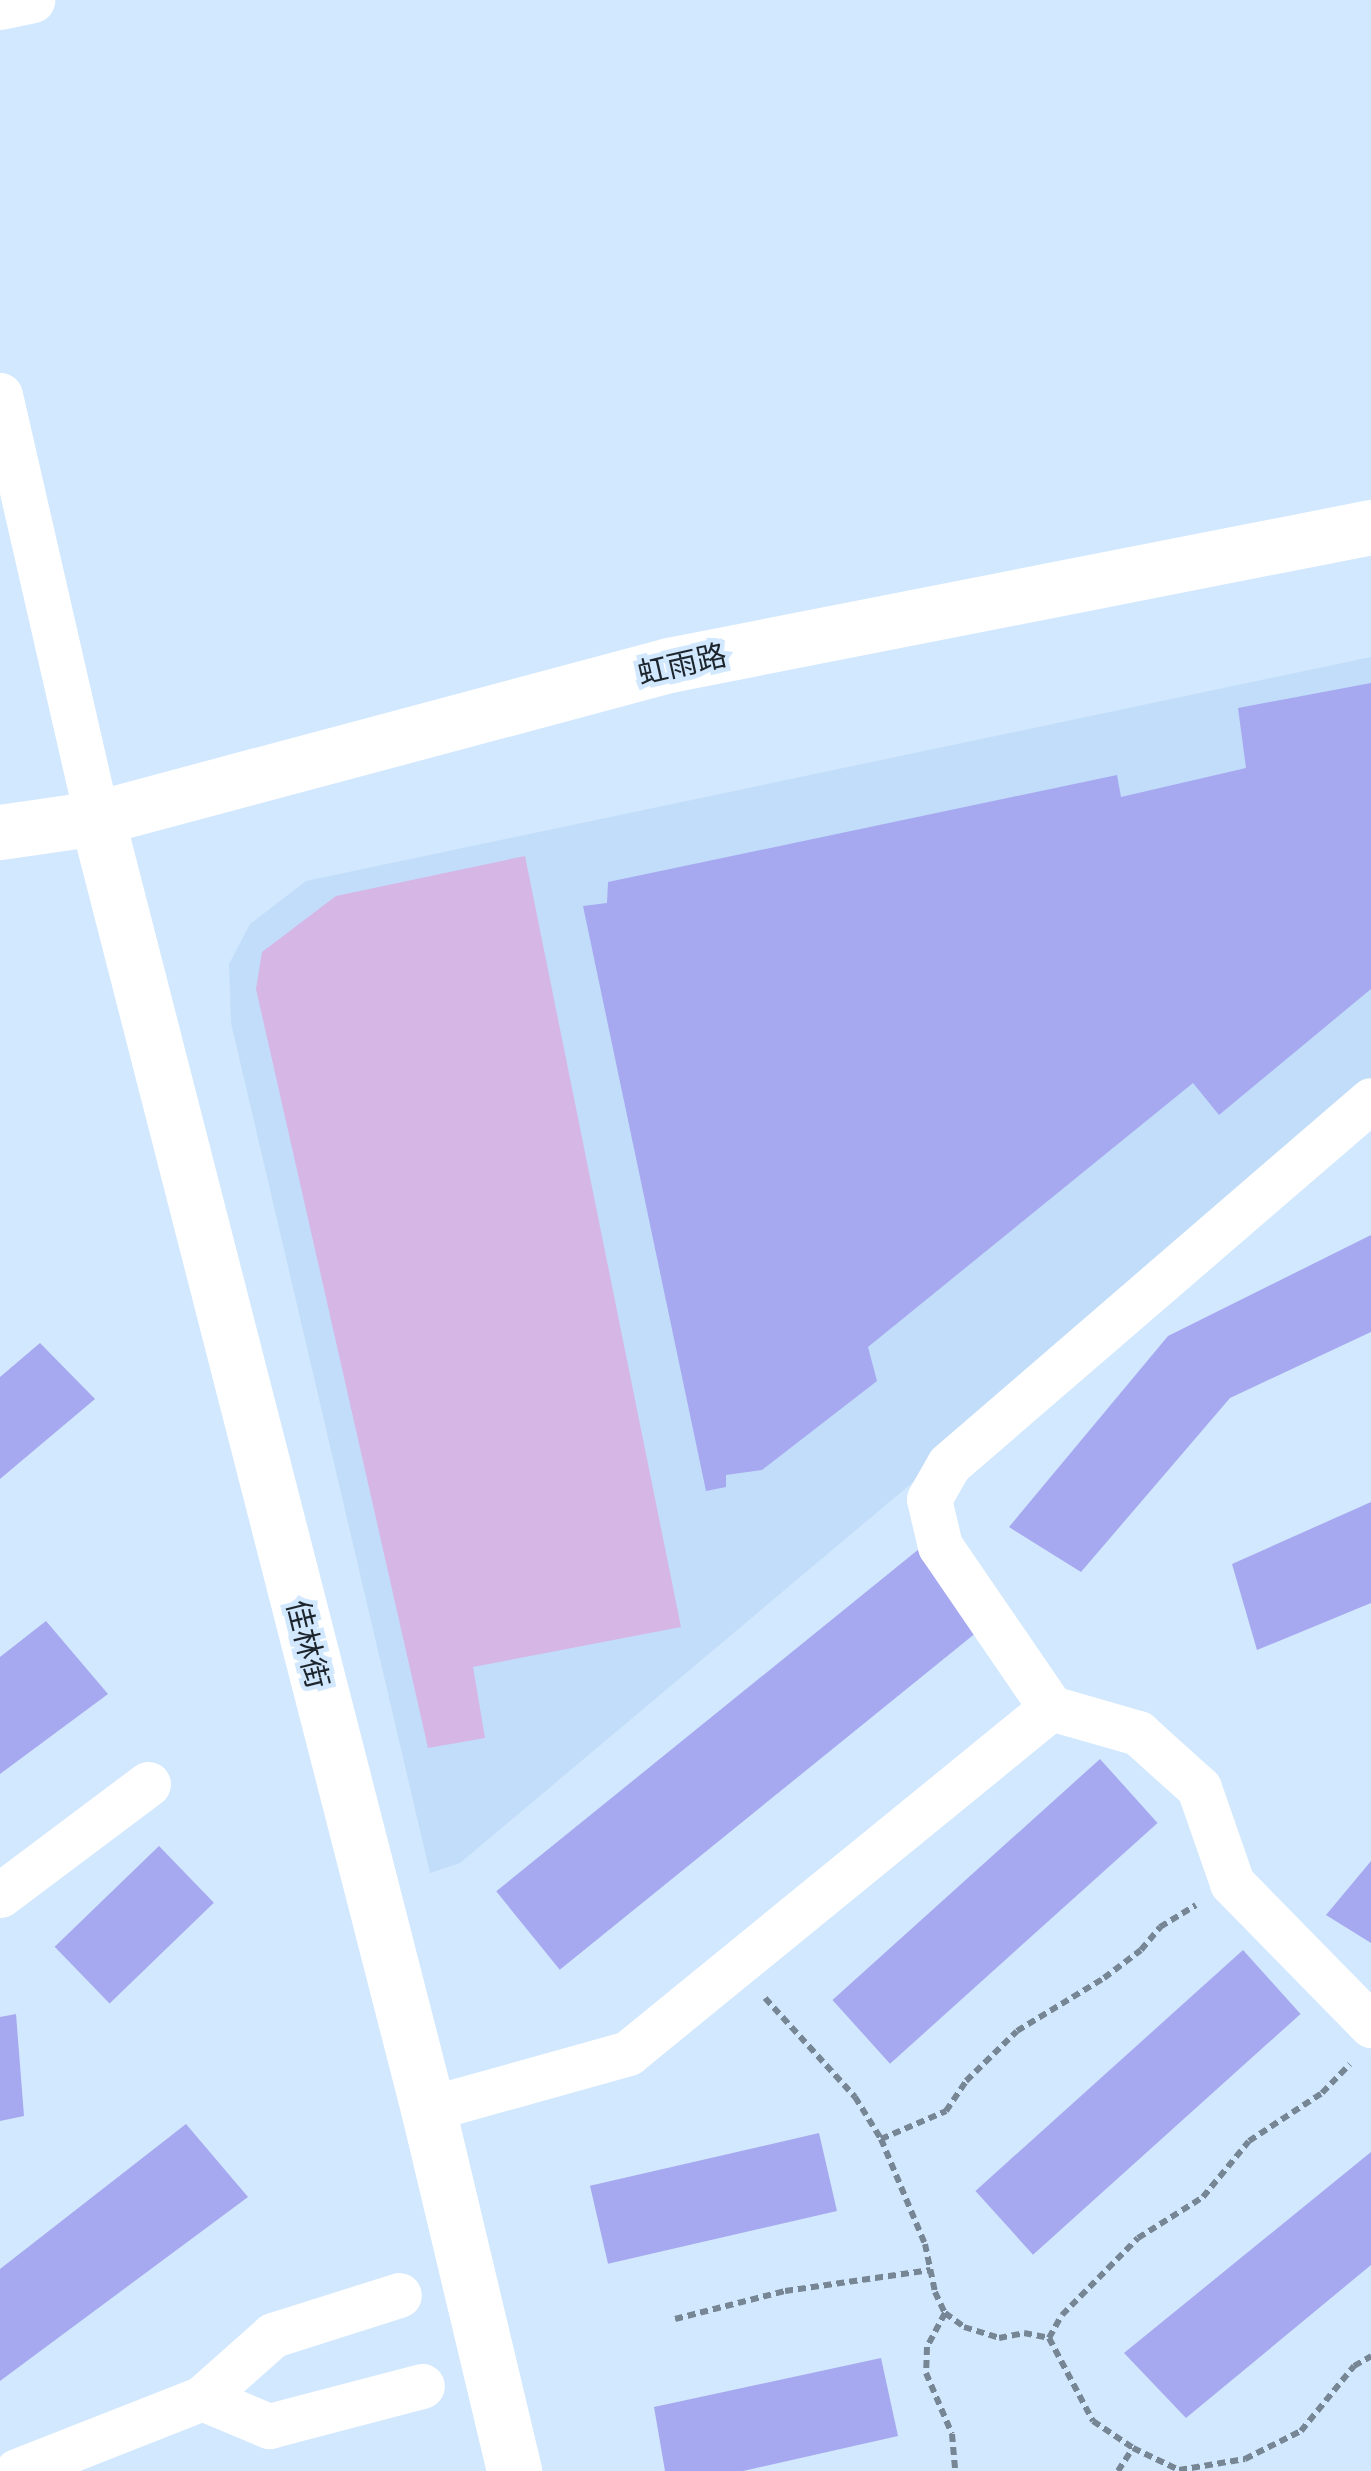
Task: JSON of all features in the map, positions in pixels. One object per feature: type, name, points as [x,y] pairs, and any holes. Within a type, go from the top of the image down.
[{"type":"street","points":[[0,7],[32,0]]},
{"type":"street","points":[[0,395],[96,818]]},
{"type":"street","name":"虹雨路","points":[[0,832],[96,818],[669,665],[1371,527]]},
{"type":"street","name":"佳林街","points":[[96,818],[428,2109],[514,2471]]},
{"type":"street","points":[[1365,2040],[1232,1883],[1199,1788],[1138,1733],[1051,1708],[940,1546],[929,1499],[949,1464],[1371,1100]]},
{"type":"street","points":[[428,2109],[628,2053],[1051,1708]]},
{"type":"street","points":[[0,1895],[148,1784]]},
{"type":"street","points":[[17,2471],[202,2398],[273,2335],[400,2295]]},
{"type":"street","points":[[202,2398],[268,2426],[422,2386]]},
{"type":"path","points":[[880,2139],[946,2111],[966,2081],[1017,2031],[1104,1978],[1141,1950],[1160,1927],[1232,1883]]},
{"type":"path","points":[[734,1966],[856,2097],[906,2194],[945,2313],[964,2328],[998,2338],[1024,2333],[1049,2338]]},
{"type":"path","points":[[1049,2338],[1062,2315],[1138,2238],[1203,2197],[1249,2141],[1322,2093],[1365,2040]]},
{"type":"path","points":[[675,2319],[784,2292],[930,2270]]},
{"type":"path","points":[[945,2313],[927,2347],[926,2373],[952,2434],[955,2471]]},
{"type":"path","points":[[1049,2338],[1093,2420],[1133,2448],[1180,2470],[1246,2459],[1301,2431],[1354,2366],[1371,2356]]},
{"type":"path","points":[[1118,2471],[1133,2448]]},
{"type":"shaded area","points":[[1371,657],[1371,1097],[460,1863],[430,1873],[231,1023],[229,964],[250,924],[306,881]]},
{"type":"shaded area","points":[[525,856],[681,1627],[473,1667],[485,1738],[428,1748],[256,989],[262,952],[336,896]]},
{"type":"building","points":[[1371,683],[1371,989],[1219,1115],[1193,1083],[868,1347],[877,1381],[762,1470],[726,1475],[726,1487],[706,1491],[583,906],[607,903],[608,882],[1117,775],[1121,797],[1246,768],[1238,708]]},
{"type":"building","points":[[1371,1235],[1371,1332],[1230,1398],[1081,1572],[1009,1527],[1168,1336]]},
{"type":"building","points":[[40,1343],[95,1399],[0,1479],[0,1377]]},
{"type":"building","points":[[1371,1502],[1371,1603],[1257,1650],[1232,1564]]},
{"type":"building","points":[[919,1549],[983,1627],[560,1970],[496,1891]]},
{"type":"building","points":[[46,1621],[108,1694],[0,1774],[0,1657]]},
{"type":"building","points":[[1100,1759],[1158,1823],[890,2064],[832,2000]]},
{"type":"building","points":[[159,1846],[214,1903],[110,2004],[55,1947]]},
{"type":"building","points":[[1371,1861],[1371,1943],[1326,1915]]},
{"type":"building","points":[[1243,1950],[1301,2014],[1033,2255],[975,2191]]},
{"type":"building","points":[[16,2014],[24,2116],[0,2121],[0,2017]]},
{"type":"building","points":[[186,2124],[248,2197],[0,2381],[0,2269]]},
{"type":"building","points":[[819,2133],[837,2211],[608,2264],[590,2186]]},
{"type":"building","points":[[1371,2152],[1371,2265],[1186,2418],[1124,2353]]},
{"type":"building","points":[[881,2358],[898,2436],[743,2471],[665,2471],[654,2407]]}]
